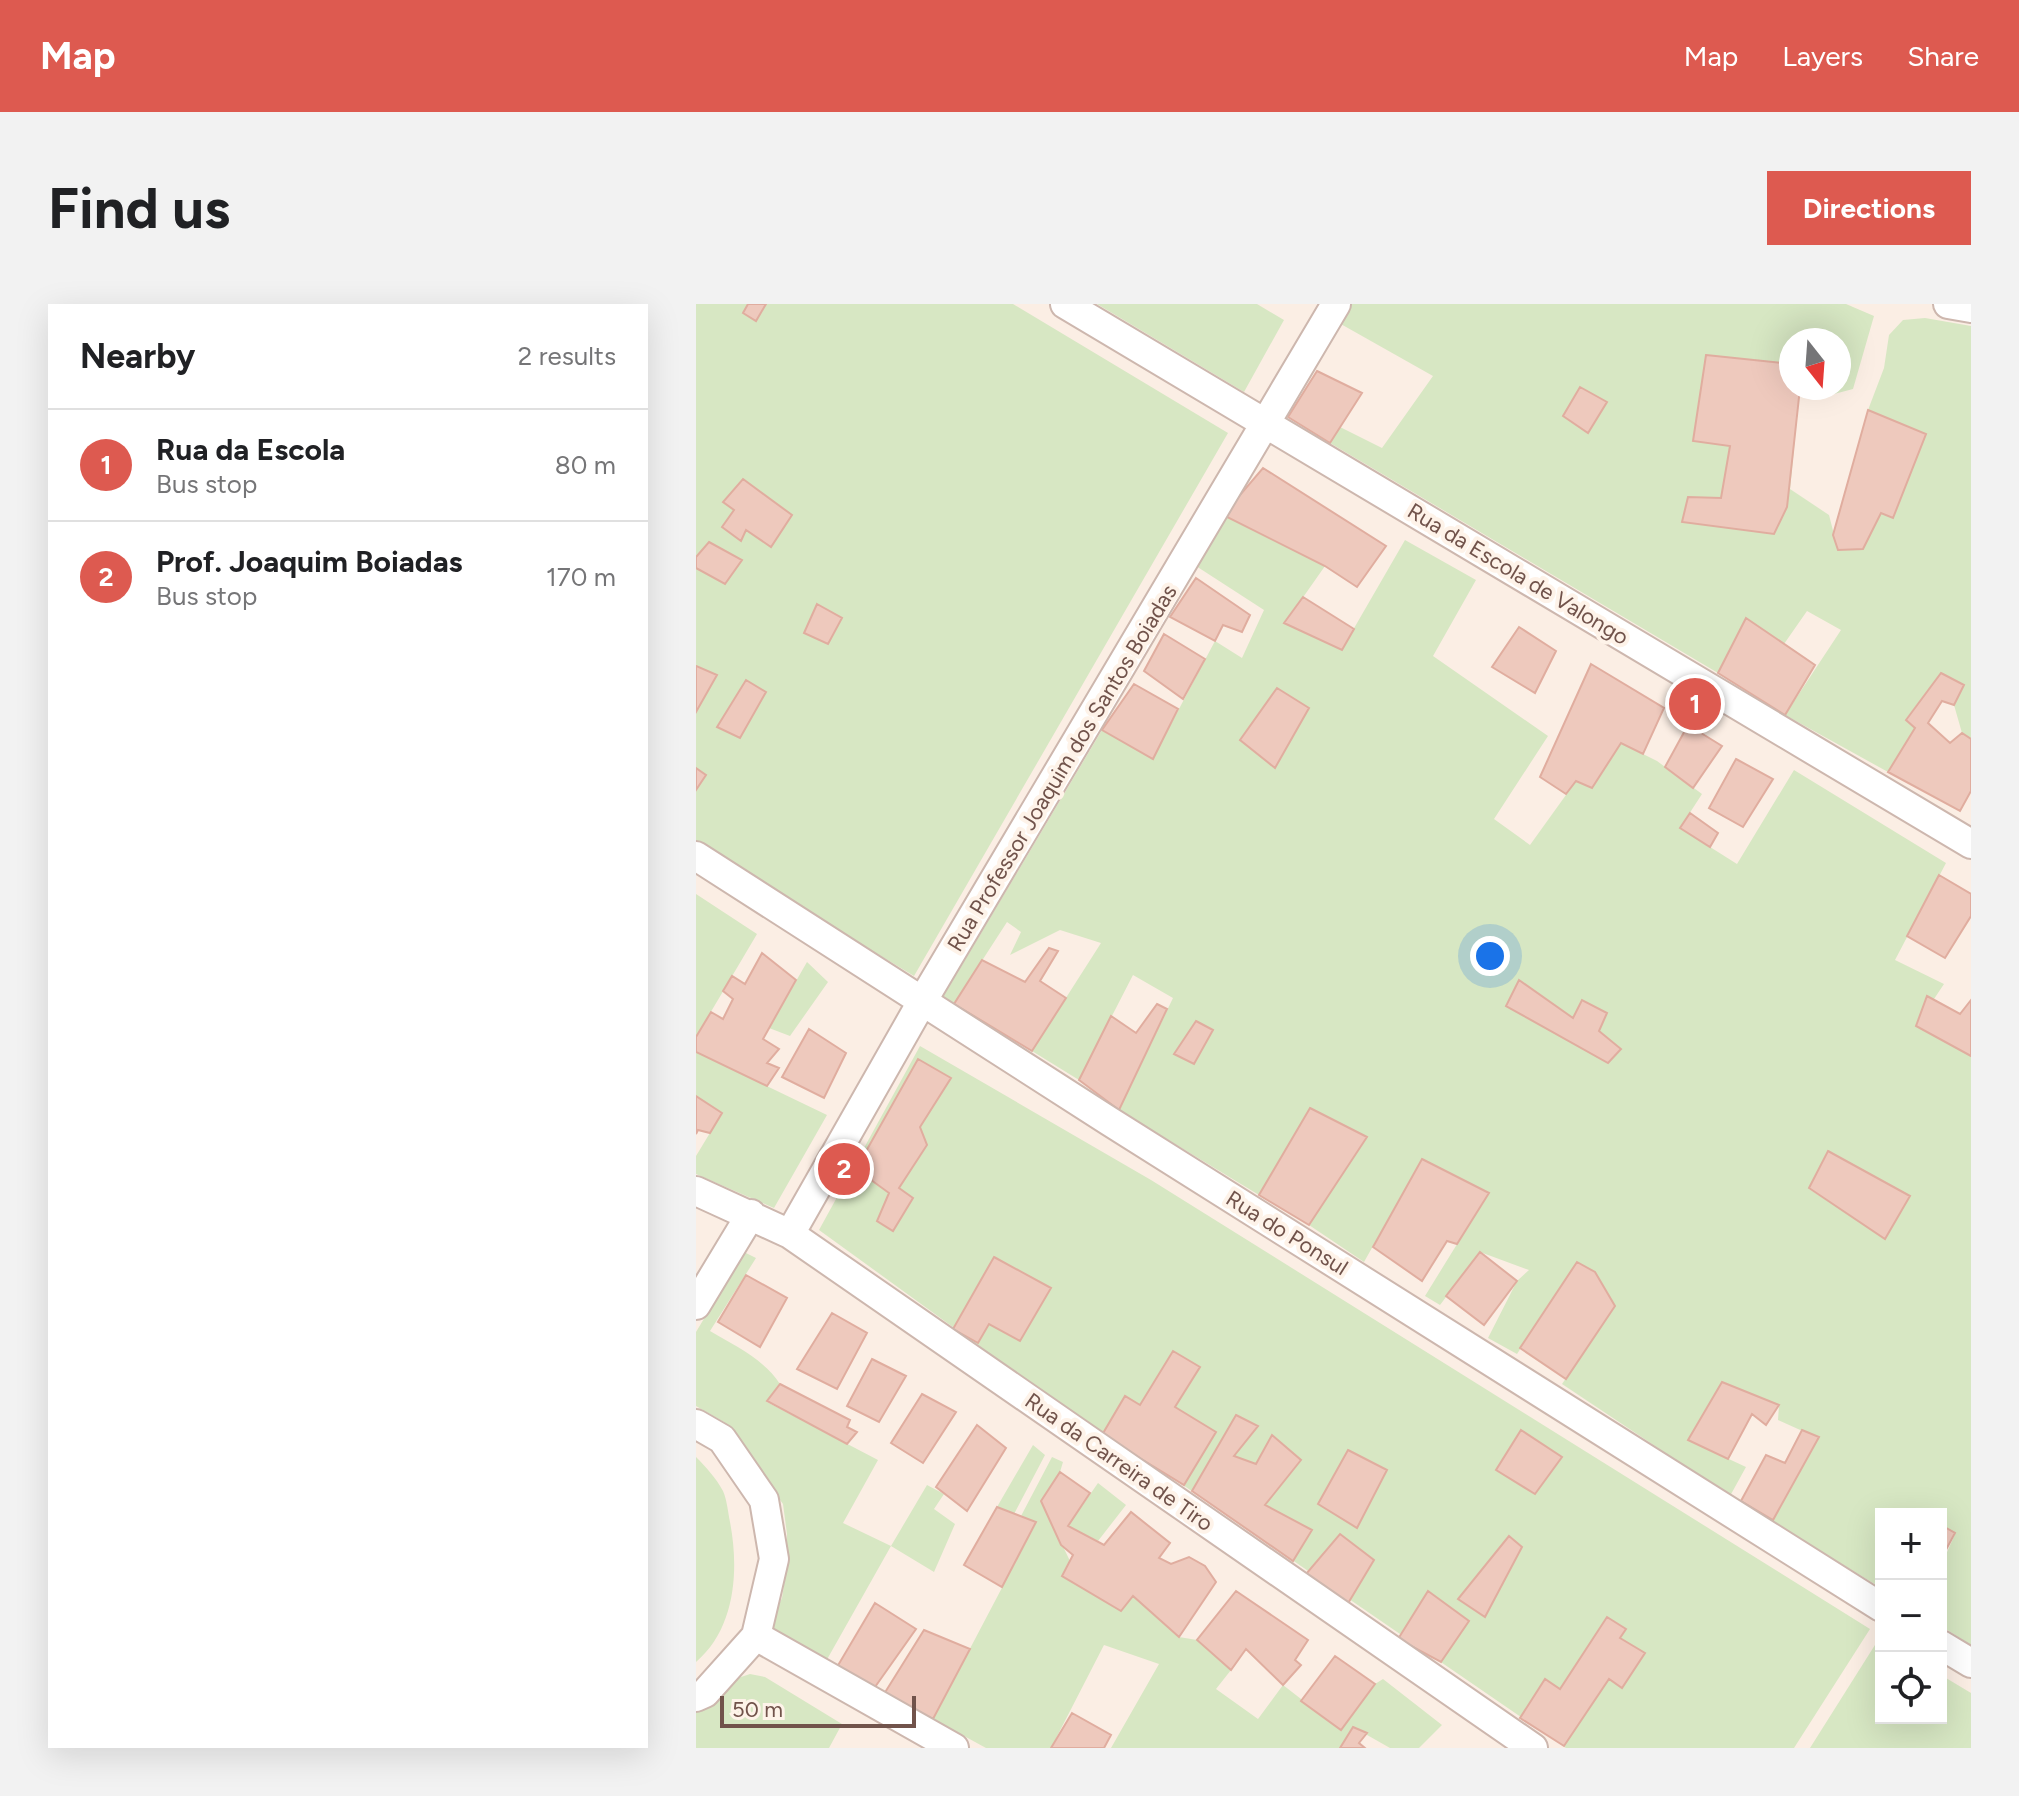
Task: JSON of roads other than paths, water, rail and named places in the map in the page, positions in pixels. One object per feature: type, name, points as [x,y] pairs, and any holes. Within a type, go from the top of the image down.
[{"type":"street","name":"Rua da Escola de Valongo","points":[[1065,304],[1971,844]]},
{"type":"street","name":"Rua Professor Joaquim dos Santos Boiadas","points":[[790,1234],[923,1000],[1336,304]]},
{"type":"street","points":[[1948,304],[1971,308]]},
{"type":"street","name":"Rua do Ponsul","points":[[696,856],[1109,1121],[1875,1603]]},
{"type":"street","name":"Rua da Carreira de Tiro","points":[[696,1191],[790,1234],[1533,1748]]},
{"type":"street","points":[[696,1305],[751,1214]]},
{"type":"street","points":[[696,1424],[722,1439],[764,1500],[774,1559],[756,1636],[705,1693],[696,1697]]},
{"type":"street","points":[[756,1636],[954,1748]]},
{"type":"street","points":[[1947,1649],[1971,1663]]},
{"type":"place","name":"Rua da Escola","points":[[1695,704]]},
{"type":"place","name":"Prof. Joaquim Boiadas","points":[[844,1169]]}]
